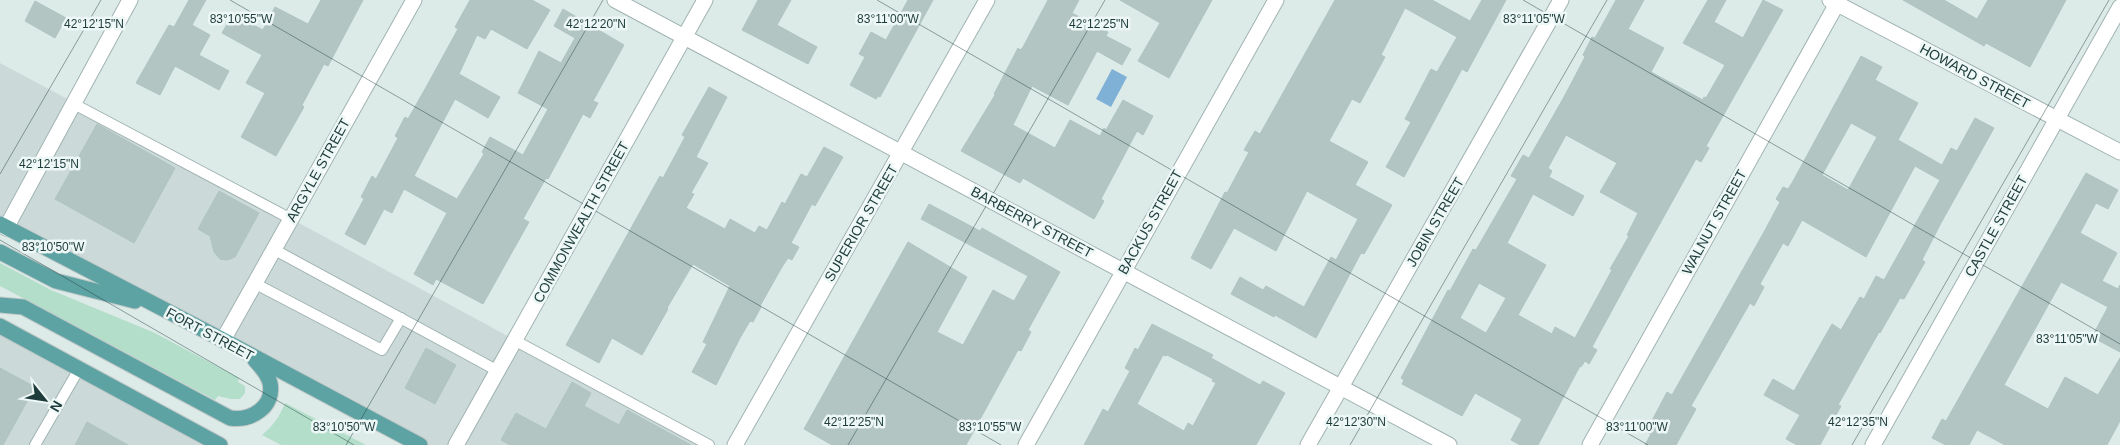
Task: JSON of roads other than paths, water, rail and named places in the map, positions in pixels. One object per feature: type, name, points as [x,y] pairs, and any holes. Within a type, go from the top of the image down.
[{"type":"main road","name":"FORT STREET","points":[[3,226],[420,445]]},
{"type":"main road","points":[[0,252],[56,281],[160,308]]},
{"type":"main road","points":[[0,304],[23,307],[230,418],[240,419],[257,414],[263,408],[270,393],[270,383],[267,376],[248,354]]},
{"type":"main road","points":[[0,326],[220,445]]},
{"type":"street","points":[[3,226],[74,104],[130,0]]},
{"type":"street","name":"ARGYLE STREET","points":[[223,340],[414,0]]},
{"type":"street","name":"BARBERRY STREET","points":[[615,0],[1449,445]]},
{"type":"street","name":"COMMONWEALTH STREET","points":[[456,445],[705,0]]},
{"type":"street","name":"SUPERIOR STREET","points":[[735,445],[987,0]]},
{"type":"street","name":"BACKUS STREET","points":[[1026,445],[1276,0]]},
{"type":"street","name":"JOBIN STREET","points":[[1308,445],[1561,0]]},
{"type":"street","name":"HOWARD STREET","points":[[1835,1],[2120,152]]},
{"type":"street","name":"WALNUT STREET","points":[[1590,445],[1835,1]]},
{"type":"street","name":"CASTLE STREET","points":[[1873,445],[2120,7]]},
{"type":"lane","points":[[74,104],[291,219]]},
{"type":"lane","points":[[273,250],[498,371]]},
{"type":"lane","points":[[254,284],[382,350],[401,318]]},
{"type":"lane","points":[[514,340],[709,445]]},
{"type":"lane","points":[[36,445],[79,368]]},
{"type":"water","points":[[1112,69],[1127,77],[1111,107],[1096,99]]}]
